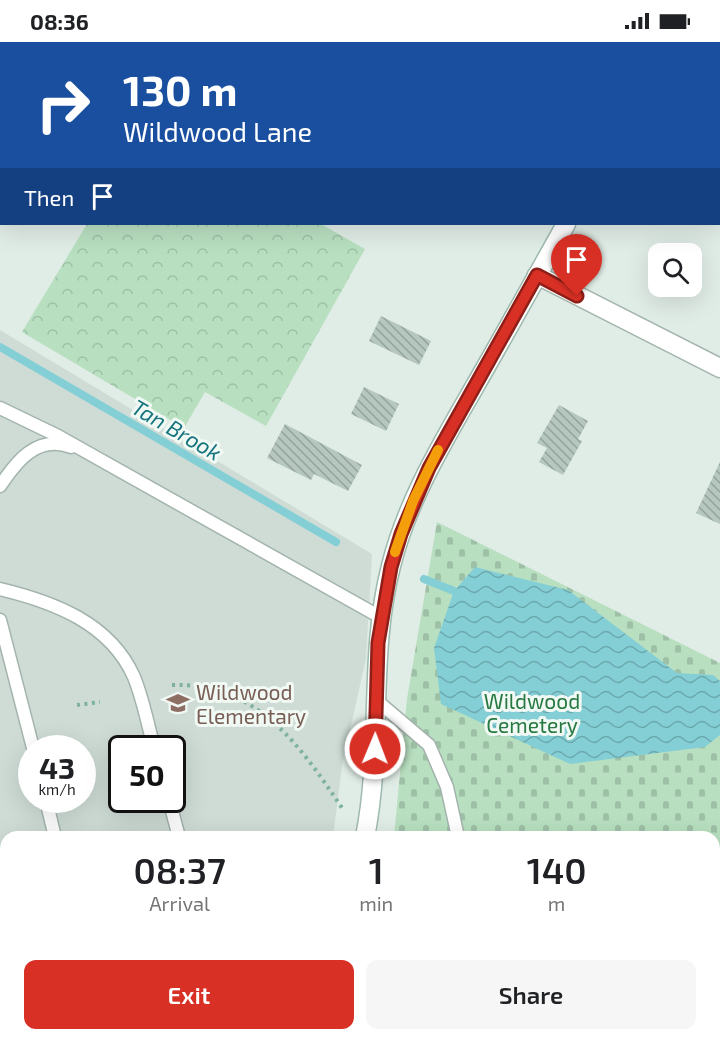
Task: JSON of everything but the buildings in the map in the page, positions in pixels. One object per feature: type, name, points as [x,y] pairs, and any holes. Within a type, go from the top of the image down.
[{"type":"main road","points":[[366,831],[374,774],[376,662],[391,567],[413,501],[444,440],[565,225]]},
{"type":"main road","points":[[537,275],[720,368]]},
{"type":"lane","points":[[0,408],[58,436],[382,618]]},
{"type":"lane","points":[[0,486],[17,460],[31,450],[47,444],[64,444],[80,450]]},
{"type":"lane","points":[[0,589],[42,599],[72,614],[114,642],[134,677],[150,735]]},
{"type":"lane","points":[[0,620],[30,735]]},
{"type":"lane","points":[[376,700],[429,745],[447,787],[457,831]]},
{"type":"lane","points":[[49,813],[54,831]]},
{"type":"lane","points":[[173,813],[177,831]]},
{"type":"path","points":[[172,686],[191,685],[223,691],[251,706],[281,727],[308,757],[342,808]]},
{"type":"path","points":[[77,705],[100,702]]},
{"type":"shaded area","name":"Wildwood Elementary","points":[[0,330],[372,554],[366,658],[342,766],[334,831],[0,831]]},
{"type":"green space","points":[[86,225],[323,225],[365,249],[266,426],[205,392],[184,428],[22,332]]},
{"type":"green space","name":"Wildwood Cemetery","points":[[437,522],[720,663],[720,831],[395,831],[407,699]]},
{"type":"water","points":[[475,567],[568,590],[677,673],[713,675],[720,681],[720,735],[705,747],[570,764],[441,704],[434,648],[454,591]]},
{"type":"waterway","name":"Tan Brook","points":[[0,347],[336,542]]},
{"type":"waterway","name":"Tan Brook","points":[[424,579],[454,591]]},
{"type":"slow traffic","points":[[395,552],[413,501],[438,450]]},
{"type":"place","name":"Wildwood Elementary","points":[[178,703]]},
{"type":"route","points":[[375,749],[378,643],[391,567],[413,501],[444,440],[537,275],[577,296]]}]
